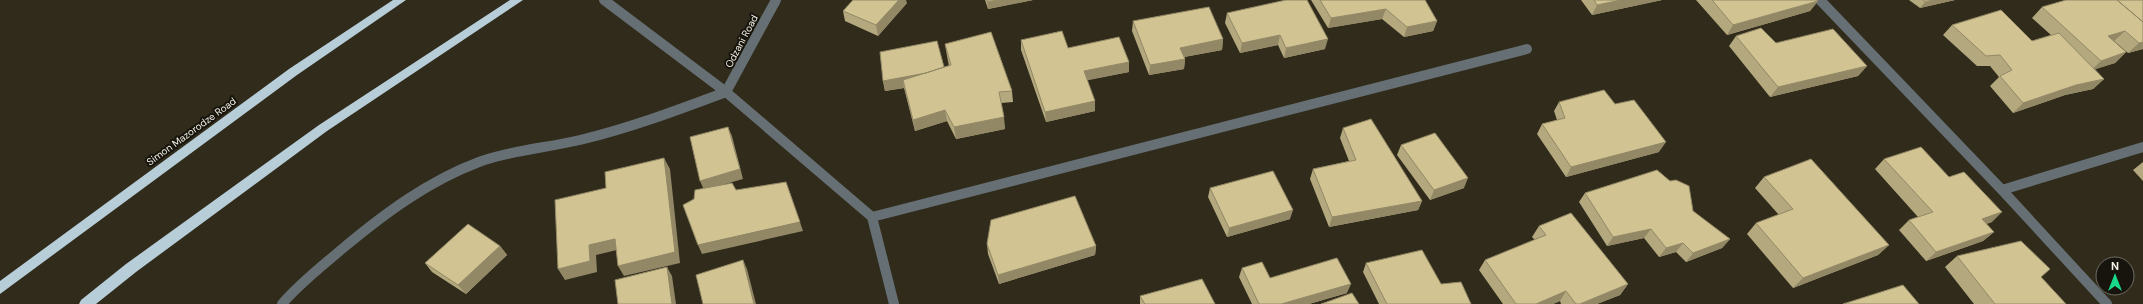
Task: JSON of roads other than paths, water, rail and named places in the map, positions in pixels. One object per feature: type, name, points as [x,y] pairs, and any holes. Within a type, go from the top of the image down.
[{"type":"highway","name":"Simon Mazorodze Road","points":[[0,288],[293,72],[401,0]]},
{"type":"highway","points":[[86,304],[131,268],[322,128],[518,0]]},
{"type":"street","points":[[604,0],[726,92],[872,217],[894,304]]},
{"type":"street","name":"Odzani Road","points":[[726,92],[776,0]]},
{"type":"street","points":[[1820,0],[2002,190],[2107,304]]},
{"type":"street","points":[[872,217],[1527,49]]},
{"type":"street","points":[[282,304],[328,261],[383,214],[438,180],[480,162],[519,150],[578,140],[642,123],[726,92]]},
{"type":"street","points":[[2002,190],[2143,147]]}]
